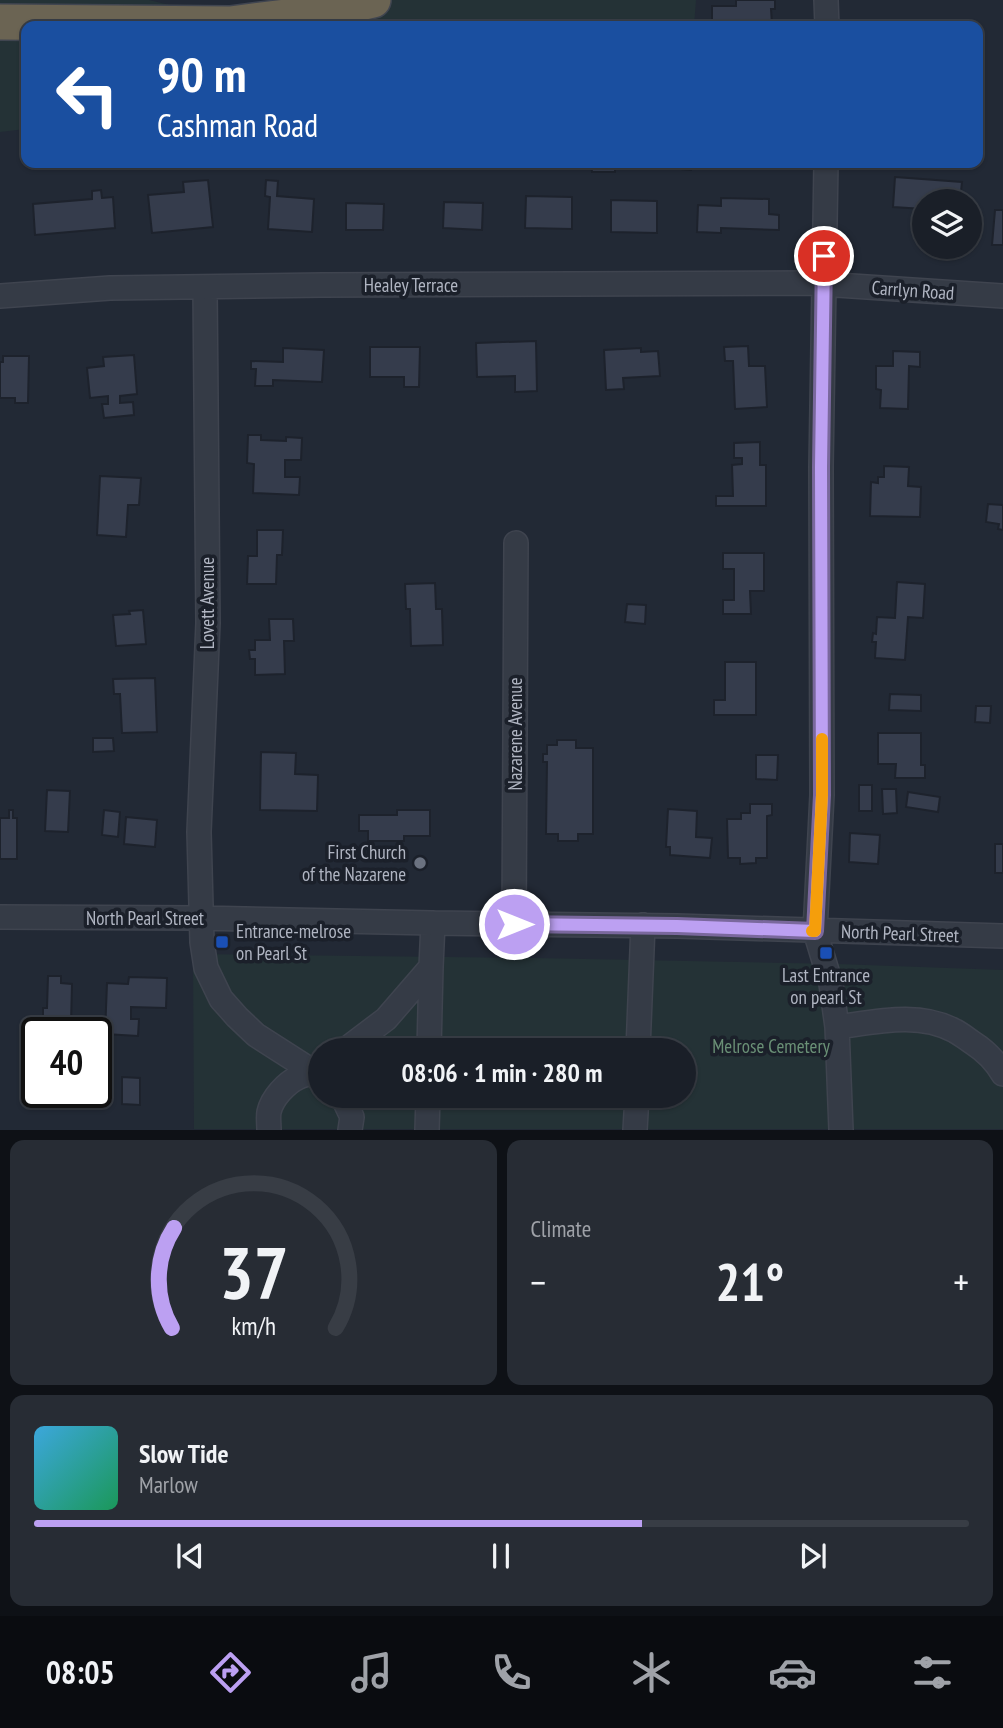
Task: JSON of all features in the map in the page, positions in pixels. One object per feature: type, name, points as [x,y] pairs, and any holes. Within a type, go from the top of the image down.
[{"type":"highway","points":[[254,21],[318,13],[373,0]]},
{"type":"highway","points":[[0,22],[21,22]]},
{"type":"street","points":[[826,0],[827,21]]},
{"type":"street","points":[[826,168],[821,467],[822,795],[815,931],[831,984],[837,1027],[841,1129]]},
{"type":"street","name":"Healey Terrace","points":[[0,296],[110,288],[823,284]]},
{"type":"street","name":"Carrlyn Road","points":[[823,284],[1003,296]]},
{"type":"street","name":"Lovett Avenue","points":[[205,288],[208,623],[199,832],[202,942],[206,968],[221,999],[256,1035],[308,1066]]},
{"type":"street","name":"Nazarene Avenue","points":[[514,924],[516,543]]},
{"type":"street","name":"North Pearl Street","points":[[0,917],[643,925],[1003,936]]},
{"type":"street","points":[[429,1038],[433,923]]},
{"type":"street","points":[[638,1038],[643,925]]},
{"type":"street","points":[[361,1038],[386,1019],[431,967]]},
{"type":"street","points":[[837,1027],[906,1019],[929,1022],[953,1030],[978,1047],[1003,1074]]},
{"type":"street","points":[[269,1129],[269,1110],[277,1095],[300,1076],[308,1075]]},
{"type":"street","points":[[348,1108],[352,1117],[350,1129]]},
{"type":"street","points":[[427,1129],[428,1108]]},
{"type":"street","points":[[635,1129],[636,1108]]},
{"type":"green space","points":[[0,0],[149,0],[186,9],[0,4]]},
{"type":"green space","points":[[373,0],[696,0],[694,21],[21,21],[21,130],[0,132],[0,22]]},
{"type":"green space","name":"Melrose Cemetery","points":[[193,954],[535,958],[1003,970],[1003,1129],[194,1129]]},
{"type":"building","points":[[736,0],[775,0],[775,9],[771,9],[772,21],[712,21],[712,6],[736,6]]},
{"type":"building","points":[[592,168],[615,168],[615,172],[592,172]]},
{"type":"building","points":[[895,177],[962,182],[961,189],[912,189],[912,208],[893,207]]},
{"type":"building","points":[[208,180],[213,227],[152,233],[148,195],[184,192],[183,182]]},
{"type":"building","points":[[266,180],[278,181],[277,196],[314,199],[312,232],[268,229],[270,197],[265,196]]},
{"type":"building","points":[[101,190],[102,198],[113,197],[115,228],[35,235],[33,204],[92,199],[92,191]]},
{"type":"building","points":[[526,196],[572,197],[572,229],[525,228]]},
{"type":"building","points":[[721,198],[769,199],[769,214],[779,215],[779,230],[721,228],[721,233],[697,232],[698,205],[721,206]]},
{"type":"building","points":[[611,200],[657,201],[657,233],[611,232]]},
{"type":"building","points":[[444,202],[483,203],[482,230],[443,228]]},
{"type":"building","points":[[346,203],[384,204],[383,230],[346,230]]},
{"type":"building","points":[[995,210],[1003,210],[1003,245],[992,245]]},
{"type":"building","points":[[536,341],[537,391],[515,392],[515,376],[477,377],[476,343]]},
{"type":"building","points":[[748,346],[749,366],[765,366],[767,407],[735,409],[733,361],[725,361],[724,347]]},
{"type":"building","points":[[370,347],[420,347],[419,387],[404,387],[404,377],[370,377]]},
{"type":"building","points":[[283,348],[324,350],[322,382],[273,380],[273,386],[255,386],[256,369],[251,369],[251,361],[283,362]]},
{"type":"building","points":[[641,348],[641,352],[658,351],[660,376],[623,378],[624,389],[606,390],[604,350]]},
{"type":"building","points":[[893,351],[920,352],[920,367],[909,366],[908,409],[880,408],[881,390],[876,389],[876,366],[893,366]]},
{"type":"building","points":[[134,355],[137,394],[120,396],[120,403],[133,402],[134,415],[104,418],[102,404],[108,404],[108,396],[90,398],[87,368],[104,366],[103,357]]},
{"type":"building","points":[[3,356],[29,356],[28,403],[15,403],[15,398],[0,398],[0,362],[3,362]]},
{"type":"building","points":[[248,435],[261,435],[261,440],[286,441],[286,437],[302,438],[301,460],[285,460],[285,477],[300,477],[299,495],[253,493],[254,464],[247,463]]},
{"type":"building","points":[[760,442],[760,465],[766,465],[766,506],[716,506],[716,496],[733,496],[732,465],[742,464],[742,458],[734,458],[734,443]]},
{"type":"building","points":[[884,466],[909,467],[908,486],[921,487],[920,517],[870,516],[871,482],[878,483],[878,477],[884,477]]},
{"type":"building","points":[[100,476],[141,478],[139,505],[128,505],[126,537],[97,535]]},
{"type":"building","points":[[988,504],[1003,505],[1003,530],[998,529],[999,524],[986,522]]},
{"type":"building","points":[[257,530],[283,530],[282,555],[277,555],[276,584],[247,584],[248,556],[257,556]]},
{"type":"building","points":[[723,553],[764,553],[764,591],[750,591],[751,614],[723,614],[723,600],[734,600],[734,569],[723,569]]},
{"type":"building","points":[[897,582],[925,584],[923,618],[908,617],[905,660],[875,658],[876,642],[872,642],[873,633],[876,634],[877,617],[895,618]]},
{"type":"building","points":[[435,583],[436,609],[442,609],[443,645],[411,646],[410,609],[406,609],[405,584]]},
{"type":"building","points":[[627,604],[646,605],[645,624],[625,622]]},
{"type":"building","points":[[143,610],[146,644],[116,646],[113,615]]},
{"type":"building","points":[[269,619],[293,619],[294,641],[284,641],[285,674],[255,675],[255,659],[250,659],[249,650],[255,650],[255,640],[270,640]]},
{"type":"building","points":[[725,662],[756,662],[756,715],[714,715],[714,700],[725,700]]},
{"type":"building","points":[[155,678],[157,732],[122,733],[120,694],[114,694],[113,679]]},
{"type":"building","points":[[890,694],[921,695],[921,711],[889,710]]},
{"type":"building","points":[[976,706],[991,706],[990,723],[975,722]]},
{"type":"building","points":[[878,733],[921,733],[921,765],[925,765],[925,778],[895,778],[896,764],[878,764]]},
{"type":"building","points":[[93,738],[113,738],[114,751],[93,752]]},
{"type":"building","points":[[557,740],[576,740],[576,748],[593,748],[593,834],[578,834],[578,841],[558,841],[558,834],[546,834],[547,762],[543,762],[543,754],[547,754],[547,745],[557,745]]},
{"type":"building","points":[[261,752],[296,753],[295,774],[318,775],[317,811],[260,810]]},
{"type":"building","points":[[756,755],[778,755],[777,780],[756,779]]},
{"type":"building","points":[[859,785],[872,785],[872,811],[859,811]]},
{"type":"building","points":[[882,789],[896,789],[897,813],[883,814]]},
{"type":"building","points":[[47,790],[70,791],[68,832],[45,831]]},
{"type":"building","points":[[908,792],[940,797],[938,812],[906,807]]},
{"type":"building","points":[[750,804],[772,804],[772,815],[767,816],[767,858],[756,858],[756,863],[740,864],[740,858],[728,858],[727,819],[741,819],[741,813],[750,813]]},
{"type":"building","points":[[668,809],[697,811],[696,837],[712,838],[710,858],[670,855],[670,847],[666,847]]},
{"type":"building","points":[[9,810],[13,810],[13,818],[17,818],[17,859],[0,859],[0,818],[9,818]]},
{"type":"building","points":[[104,810],[120,812],[118,837],[102,835]]},
{"type":"building","points":[[397,810],[430,810],[430,836],[404,836],[404,841],[368,841],[368,831],[359,831],[359,815],[397,815]]},
{"type":"building","points":[[126,817],[157,820],[155,847],[124,844]]},
{"type":"building","points":[[850,833],[880,835],[878,864],[849,862]]},
{"type":"building","points":[[995,844],[1003,844],[1003,873],[995,873]]},
{"type":"building","points":[[48,976],[61,976],[61,983],[72,984],[71,1017],[43,1017],[43,1008],[47,1008]]},
{"type":"building","points":[[129,977],[167,978],[166,1008],[131,1007],[131,1019],[139,1019],[138,1036],[112,1034],[112,1017],[106,1017],[107,983],[128,984]]},
{"type":"building","points":[[122,1077],[140,1078],[140,1105],[122,1104]]},
{"type":"slow traffic","points":[[812,931],[815,931],[822,739]]},
{"type":"place","name":"First Church of the Nazarene","points":[[420,863]]},
{"type":"place","name":"Entrance-melrose on Pearl St","points":[[222,942]]},
{"type":"place","name":"Last Entrance on pearl St","points":[[826,953]]},
{"type":"route","points":[[514,924],[815,931],[822,795],[821,467],[824,256]]}]
